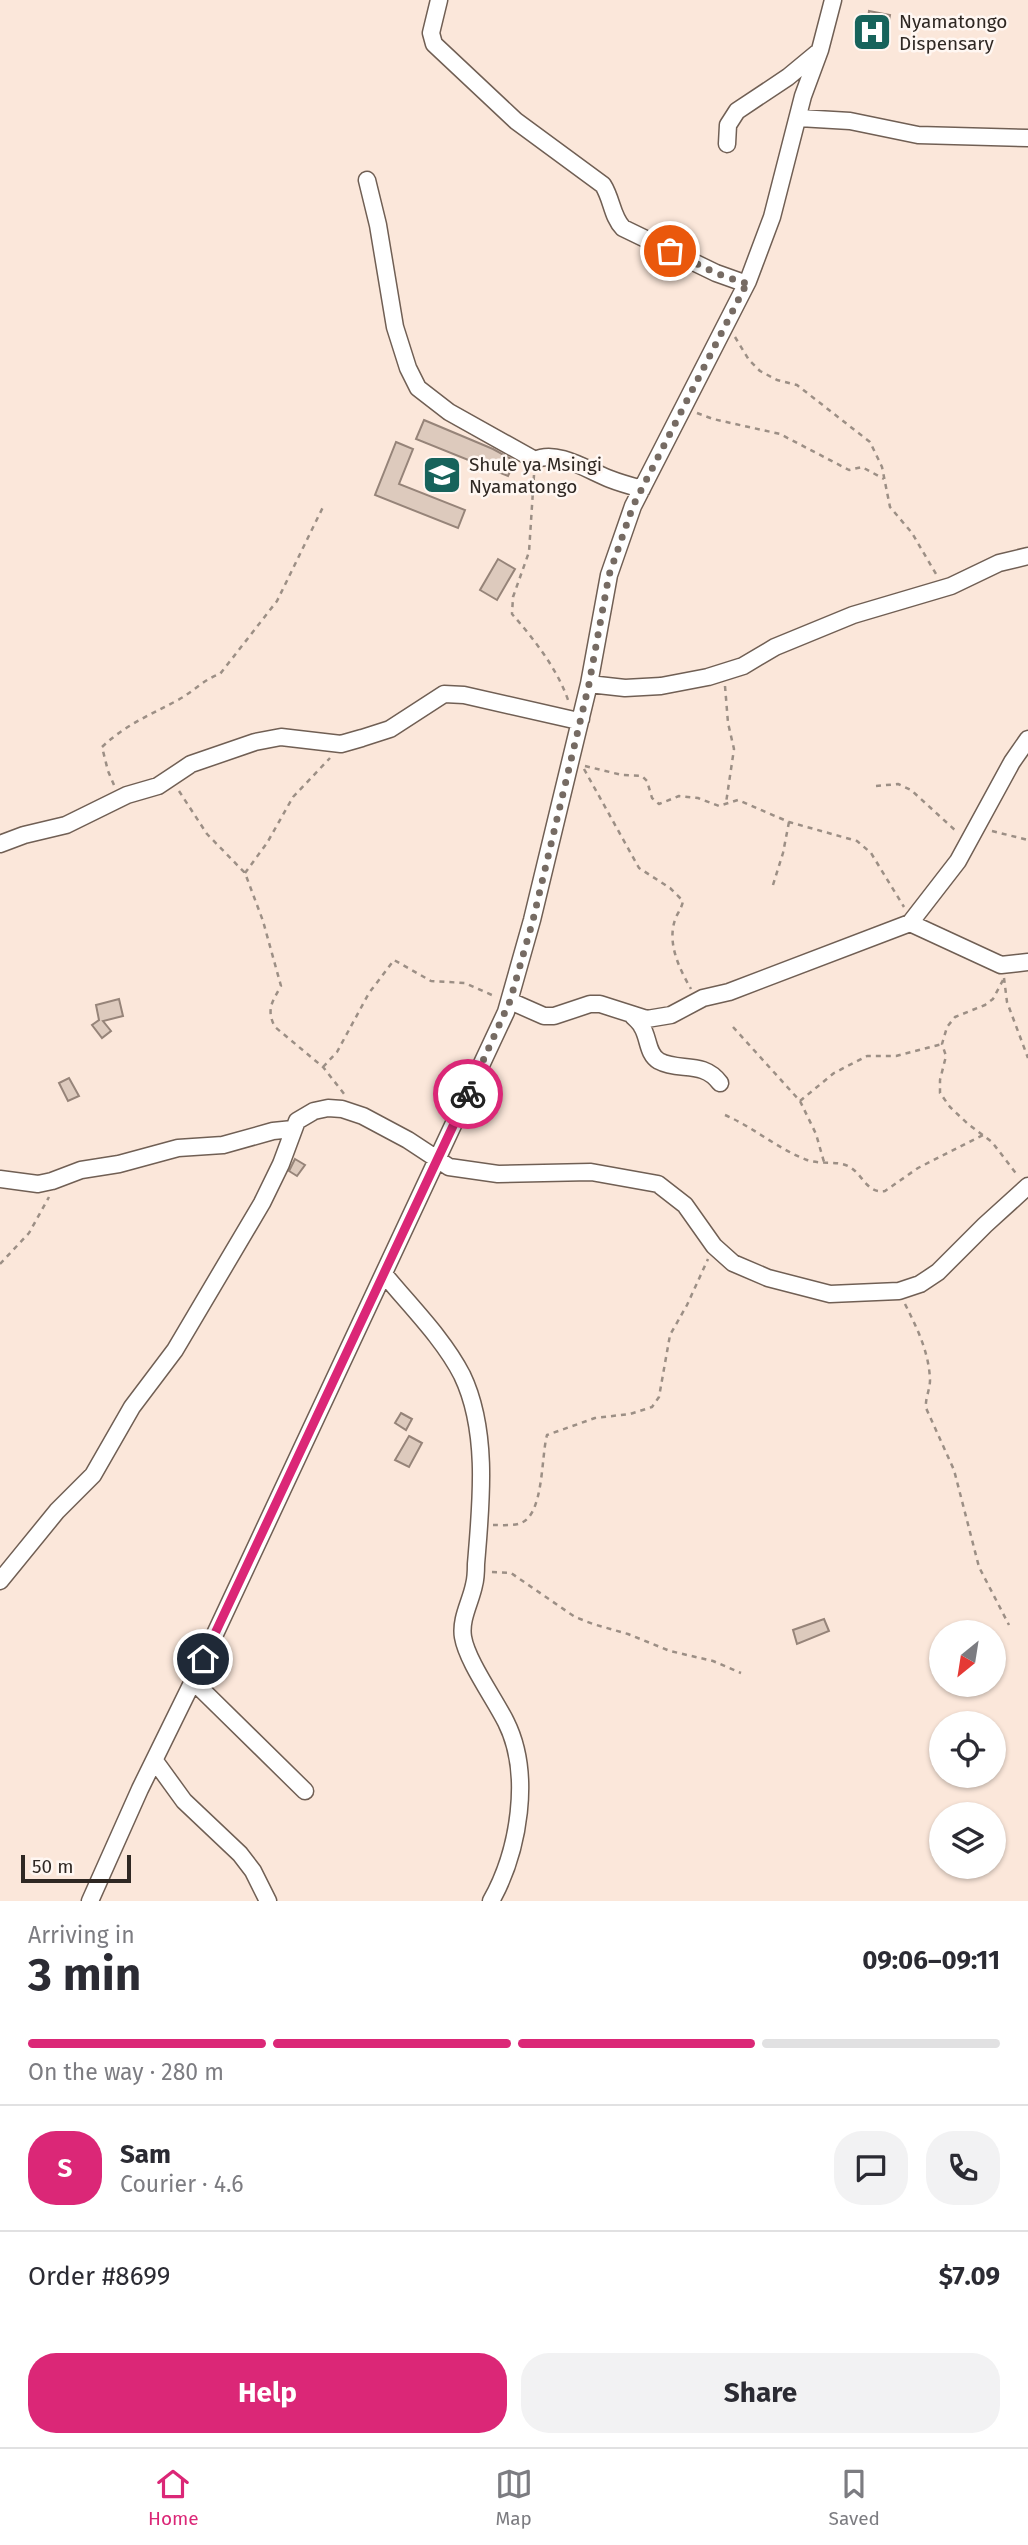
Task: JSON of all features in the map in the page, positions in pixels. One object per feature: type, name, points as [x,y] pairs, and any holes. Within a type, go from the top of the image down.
[{"type":"street","points":[[439,0],[432,27],[431,38],[434,44],[516,121],[603,185],[617,222],[623,229],[716,273],[744,283],[748,281]]},
{"type":"street","points":[[90,1901],[510,1001],[533,920],[578,719],[589,684],[609,575],[633,506],[748,281],[772,217],[803,96],[821,50],[833,0]]},
{"type":"street","points":[[727,144],[729,125],[737,111],[788,77],[821,50]]},
{"type":"street","points":[[799,118],[841,120],[918,135],[1028,138]]},
{"type":"street","points":[[367,180],[378,225],[395,327],[408,368],[418,388],[449,412],[535,460],[543,456],[558,459],[642,489]]},
{"type":"street","points":[[589,684],[625,688],[661,686],[686,683],[724,672],[750,662],[775,647],[853,615],[958,583],[999,563],[1028,556]]},
{"type":"street","points":[[0,844],[66,825],[121,797],[158,786],[191,764],[265,739],[282,737],[343,743],[390,729],[444,694],[464,695],[578,719]]},
{"type":"street","points":[[510,1001],[544,1016],[600,1004],[642,1018],[659,1018],[675,1013],[698,1000],[729,992],[911,923],[958,862],[1012,762],[1028,738]]},
{"type":"street","points":[[911,923],[1015,969]]},
{"type":"street","points":[[631,1014],[642,1027],[650,1051],[658,1061],[698,1068],[714,1076],[720,1083]]},
{"type":"street","points":[[0,1581],[57,1511],[93,1475],[132,1407],[175,1350],[273,1183],[293,1129],[304,1115],[328,1108],[363,1116],[408,1140],[449,1167],[498,1174],[591,1172],[659,1184],[685,1205],[714,1246],[733,1263],[801,1288],[842,1294],[899,1291],[920,1284],[938,1272],[1028,1186]]},
{"type":"street","points":[[0,1179],[38,1184],[81,1170],[119,1164],[178,1148],[223,1145],[273,1131],[293,1129]]},
{"type":"street","points":[[384,1274],[453,1360],[474,1406],[481,1452],[478,1523],[475,1577],[462,1634],[466,1649],[507,1724],[516,1746],[521,1771],[515,1834],[507,1864],[491,1901]]},
{"type":"street","points":[[193,1681],[305,1791]]},
{"type":"street","points":[[155,1761],[184,1801],[240,1854],[253,1871],[268,1901]]},
{"type":"path","points":[[727,323],[753,366],[772,378],[797,385],[870,442],[878,456],[890,507],[912,533],[934,573],[944,580],[958,583]]},
{"type":"path","points":[[684,404],[709,418],[780,434],[846,469],[862,467],[884,479]]},
{"type":"path","points":[[535,460],[528,552],[513,597],[512,614],[560,681],[578,719]]},
{"type":"path","points":[[121,797],[108,771],[102,747],[135,720],[178,700],[211,676],[220,674],[277,601],[323,506]]},
{"type":"path","points":[[724,672],[728,723],[734,748],[726,803]]},
{"type":"path","points":[[245,873],[267,843],[293,797],[343,743]]},
{"type":"path","points":[[698,1000],[679,968],[673,944],[675,919],[683,901],[670,888],[639,868],[583,766],[622,775],[642,776],[647,781],[652,798],[659,804],[679,796],[698,798],[719,806],[733,800],[744,801],[789,822],[849,838],[866,846],[906,910],[911,923]]},
{"type":"path","points":[[171,779],[207,835],[245,873],[263,921],[280,983],[270,1005],[270,1018],[284,1036],[324,1067],[363,1116]]},
{"type":"path","points":[[876,786],[898,784],[911,790],[972,837],[993,831],[1028,840]]},
{"type":"path","points":[[773,885],[789,822]]},
{"type":"path","points":[[324,1067],[337,1052],[369,993],[394,960],[431,981],[465,983],[510,1001]]},
{"type":"path","points":[[1015,969],[993,999],[955,1017],[947,1027],[942,1044],[946,1056],[940,1093],[950,1107],[992,1142],[1028,1186]]},
{"type":"path","points":[[1015,969],[1007,1002],[1028,1058]]},
{"type":"path","points":[[733,1027],[800,1101],[816,1134],[824,1162]]},
{"type":"path","points":[[800,1101],[834,1073],[867,1056],[896,1056],[942,1044]]},
{"type":"path","points":[[725,1115],[805,1159],[848,1166],[875,1191],[885,1191],[918,1168],[983,1135]]},
{"type":"path","points":[[0,1264],[29,1233],[43,1204],[63,1177]]},
{"type":"path","points":[[478,1523],[521,1523],[532,1514],[538,1500],[543,1451],[548,1435],[595,1418],[630,1414],[652,1407],[659,1397],[670,1335],[714,1246]]},
{"type":"path","points":[[899,1291],[929,1363],[930,1384],[925,1398],[926,1408],[954,1470],[979,1567],[1009,1625]]},
{"type":"path","points":[[475,1577],[496,1571],[511,1573],[575,1617],[670,1651],[713,1661],[741,1673]]},
{"type":"building","name":"Nyamatongo Dispensary","points":[[869,11],[890,15],[884,47],[856,41],[859,22],[867,24]]},
{"type":"building","points":[[424,420],[515,461],[508,476],[416,439]]},
{"type":"building","points":[[396,442],[413,449],[399,484],[465,510],[458,528],[375,495]]},
{"type":"building","points":[[498,559],[515,569],[497,600],[480,590]]},
{"type":"building","points":[[119,999],[123,1016],[103,1021],[111,1031],[102,1038],[92,1025],[99,1020],[96,1005]]},
{"type":"building","points":[[69,1078],[79,1096],[68,1101],[59,1083]]},
{"type":"building","points":[[295,1159],[305,1165],[297,1176],[289,1171]]},
{"type":"building","points":[[401,1413],[412,1419],[406,1430],[395,1423]]},
{"type":"building","points":[[409,1436],[422,1443],[409,1467],[395,1460]]},
{"type":"building","points":[[824,1619],[829,1631],[797,1644],[793,1630]]},
{"type":"way so far","points":[[468,1094],[506,1012],[533,920],[589,684],[609,575],[622,534],[633,506],[700,371],[748,281],[744,283],[716,273],[670,251]]},
{"type":"place","name":"Nyamatongo Dispensary","points":[[872,32]]},
{"type":"place","name":"Shule ya Msingi Nyamatongo","points":[[442,475]]},
{"type":"route","points":[[203,1659],[468,1094]]}]
